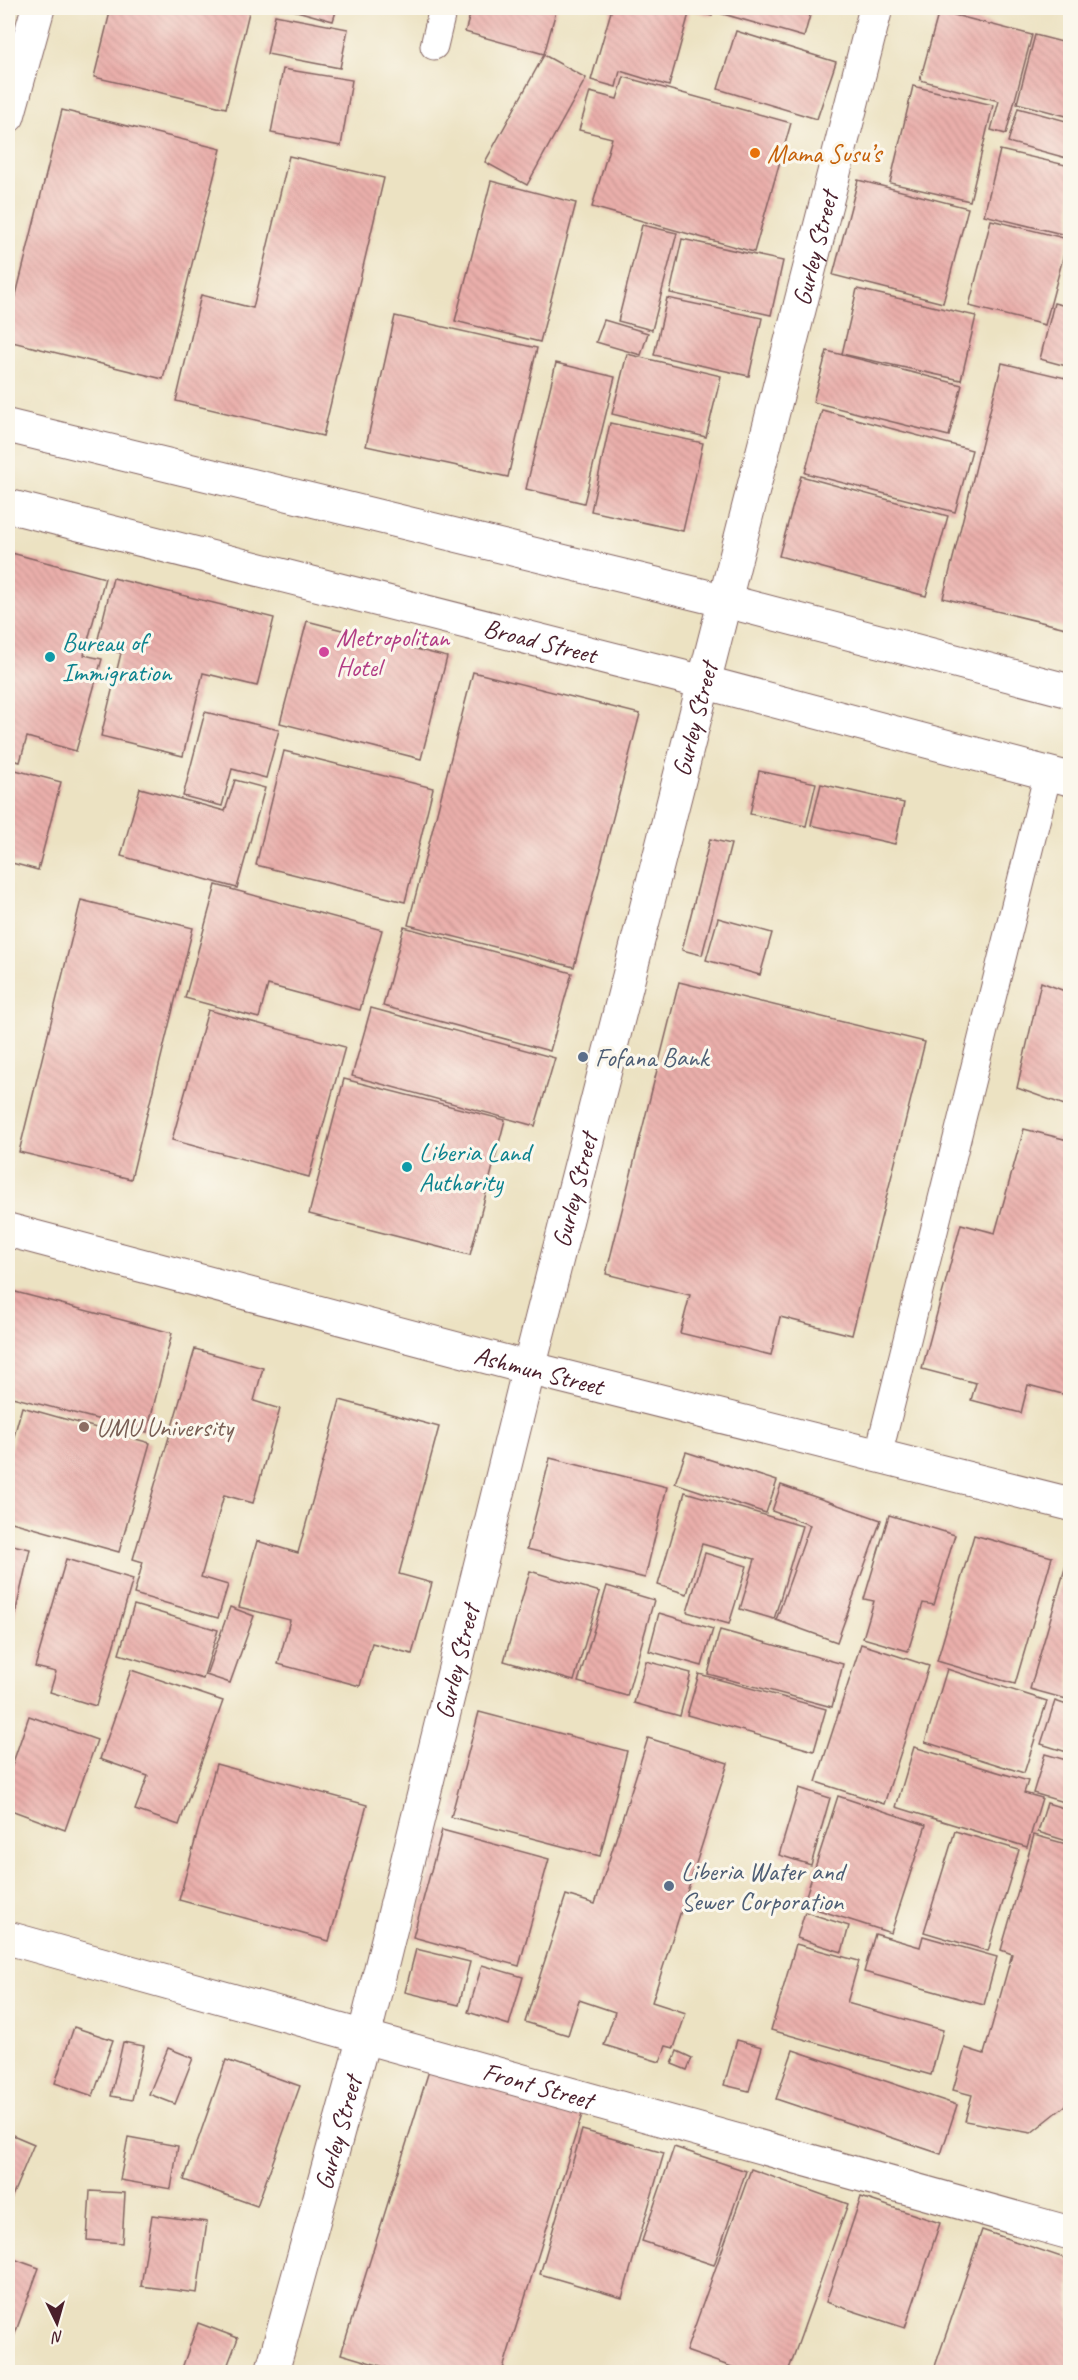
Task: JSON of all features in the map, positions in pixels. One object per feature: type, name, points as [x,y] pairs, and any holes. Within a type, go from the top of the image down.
[{"type":"street","points":[[8,116],[38,8]]},
{"type":"street","name":"Gurley Street","points":[[272,2373],[364,2037],[529,1368],[876,8]]},
{"type":"street","points":[[8,426],[726,601],[1071,691]]},
{"type":"street","name":"Broad Street","points":[[8,506],[703,682],[1059,776]]},
{"type":"street","name":"Ashmun Street","points":[[8,1230],[529,1368],[1071,1504]]},
{"type":"street","name":"Front Street","points":[[8,1938],[1071,2233]]},
{"type":"street","points":[[1033,2223],[1071,2216]]},
{"type":"lane","points":[[434,46],[443,8]]},
{"type":"lane","points":[[878,1456],[1059,776]]},
{"type":"building","points":[[111,8],[250,8],[226,108],[94,77]]},
{"type":"building","points":[[286,8],[337,8],[333,21]]},
{"type":"building","points":[[472,8],[557,8],[544,54],[465,32]]},
{"type":"building","points":[[612,8],[714,8],[712,16],[690,10],[669,86],[620,71],[616,87],[591,80]]},
{"type":"building","points":[[718,8],[812,8],[804,37],[716,12]]},
{"type":"building","points":[[939,11],[1032,35],[1006,134],[991,130],[999,101],[920,80]]},
{"type":"building","points":[[275,15],[348,29],[340,68],[267,54]]},
{"type":"building","points":[[736,31],[836,62],[817,119],[718,89]]},
{"type":"building","points":[[1035,35],[1070,44],[1070,117],[1017,103]]},
{"type":"building","points":[[544,55],[586,78],[527,185],[485,162]]},
{"type":"building","points":[[283,69],[352,80],[341,146],[271,133]]},
{"type":"building","points":[[624,77],[791,123],[754,252],[592,207],[612,138],[579,130],[590,92],[617,99]]},
{"type":"building","points":[[913,86],[993,105],[970,201],[890,183]]},
{"type":"building","points":[[1018,108],[1070,122],[1070,159],[1008,142]]},
{"type":"building","points":[[62,110],[221,149],[163,379],[8,341],[8,327]]},
{"type":"building","points":[[1000,150],[1070,166],[1070,236],[984,215]]},
{"type":"building","points":[[289,156],[384,178],[323,436],[176,401],[201,295],[253,308]]},
{"type":"building","points":[[858,180],[968,208],[943,303],[833,275]]},
{"type":"building","points":[[491,181],[576,203],[540,342],[455,321]]},
{"type":"building","points":[[991,220],[1068,239],[1045,325],[969,306]]},
{"type":"building","points":[[642,225],[677,233],[652,330],[618,321]]},
{"type":"building","points":[[682,239],[783,261],[771,315],[670,293]]},
{"type":"building","points":[[857,289],[976,316],[961,380],[842,354]]},
{"type":"building","points":[[667,298],[762,318],[749,376],[654,355]]},
{"type":"building","points":[[1054,303],[1070,307],[1070,367],[1040,359]]},
{"type":"building","points":[[395,316],[537,348],[508,477],[366,446]]},
{"type":"building","points":[[604,320],[648,333],[641,355],[596,342]]},
{"type":"building","points":[[827,351],[962,385],[949,436],[813,402]]},
{"type":"building","points":[[627,354],[721,376],[706,437],[612,414]]},
{"type":"building","points":[[556,363],[615,377],[584,503],[526,489]]},
{"type":"building","points":[[1002,363],[1070,379],[1070,629],[943,598]]},
{"type":"building","points":[[822,410],[972,450],[955,512],[805,473]]},
{"type":"building","points":[[610,423],[703,443],[683,531],[591,511]]},
{"type":"building","points":[[801,476],[948,516],[926,596],[779,556]]},
{"type":"building","name":"Bureau of Immigration","points":[[8,552],[105,578],[84,655],[102,659],[76,751],[27,737],[20,762],[8,759]]},
{"type":"building","points":[[113,578],[274,618],[257,686],[203,673],[183,756],[101,736],[121,653],[96,647]]},
{"type":"building","points":[[307,621],[447,657],[421,759],[280,723]]},
{"type":"building","points":[[473,672],[640,714],[574,967],[408,925]]},
{"type":"building","points":[[205,712],[279,730],[266,778],[232,769],[222,806],[183,796]]},
{"type":"building","points":[[284,751],[433,788],[405,902],[256,865]]},
{"type":"building","points":[[8,768],[61,782],[38,870],[8,862]]},
{"type":"building","points":[[759,771],[816,783],[806,826],[750,814]]},
{"type":"building","points":[[235,780],[265,788],[237,888],[121,856],[140,788],[225,811]]},
{"type":"building","points":[[821,784],[904,803],[895,844],[811,825]]},
{"type":"building","points":[[710,839],[731,844],[702,955],[682,950]]},
{"type":"building","points":[[216,885],[382,930],[360,1010],[268,985],[259,1018],[185,998]]},
{"type":"building","points":[[81,900],[193,928],[131,1179],[19,1152]]},
{"type":"building","points":[[718,918],[772,933],[760,975],[706,960]]},
{"type":"building","points":[[404,927],[572,973],[550,1051],[383,1006]]},
{"type":"building","points":[[679,982],[925,1042],[852,1335],[780,1317],[771,1355],[680,1333],[690,1295],[606,1274]]},
{"type":"building","points":[[1041,982],[1070,993],[1070,1107],[1017,1088]]},
{"type":"building","points":[[371,1008],[555,1058],[535,1126],[352,1076]]},
{"type":"building","points":[[208,1010],[345,1047],[309,1177],[172,1140]]},
{"type":"building","name":"Liberia Land Authority","points":[[344,1079],[505,1120],[470,1255],[309,1214]]},
{"type":"building","points":[[1024,1129],[1068,1140],[1070,1135],[1070,1396],[1028,1385],[1021,1413],[971,1400],[976,1383],[922,1369],[961,1224],[995,1233]]},
{"type":"building","points":[[8,1290],[172,1333],[147,1432],[8,1396]]},
{"type":"building","points":[[195,1349],[263,1368],[254,1401],[280,1409],[253,1503],[224,1495],[201,1577],[228,1585],[218,1618],[134,1594],[143,1562],[133,1559]]},
{"type":"building","points":[[340,1400],[439,1427],[399,1574],[432,1583],[412,1654],[372,1643],[360,1686],[278,1664],[290,1620],[239,1607],[257,1541],[298,1553]]},
{"type":"building","points":[[22,1407],[150,1443],[119,1552],[8,1521],[8,1458]]},
{"type":"building","points":[[686,1452],[777,1481],[766,1513],[675,1483]]},
{"type":"building","points":[[550,1458],[667,1487],[645,1578],[527,1549]]},
{"type":"building","points":[[781,1485],[881,1520],[837,1642],[776,1620],[810,1525],[772,1511]]},
{"type":"building","points":[[685,1492],[802,1526],[774,1619],[740,1609],[755,1559],[702,1544],[687,1594],[658,1585]]},
{"type":"building","points":[[889,1515],[955,1535],[934,1605],[923,1603],[908,1651],[863,1638],[874,1601],[864,1599]]},
{"type":"building","points":[[974,1535],[1052,1557],[1015,1684],[937,1661]]},
{"type":"building","points":[[8,1544],[30,1549],[8,1645]]},
{"type":"building","points":[[705,1553],[747,1566],[729,1624],[687,1612]]},
{"type":"building","points":[[1068,1558],[1070,1559],[1070,1700],[1030,1689]]},
{"type":"building","points":[[66,1559],[133,1579],[96,1706],[50,1692],[56,1672],[35,1667]]},
{"type":"building","points":[[530,1571],[600,1592],[574,1681],[504,1661]]},
{"type":"building","points":[[607,1586],[654,1600],[627,1696],[578,1682]]},
{"type":"building","points":[[134,1605],[218,1630],[203,1679],[119,1654]]},
{"type":"building","points":[[230,1607],[254,1616],[230,1683],[206,1675]]},
{"type":"building","points":[[659,1613],[713,1629],[702,1666],[649,1651]]},
{"type":"building","points":[[720,1630],[843,1664],[832,1707],[708,1674]]},
{"type":"building","points":[[861,1644],[929,1666],[884,1804],[816,1782]]},
{"type":"building","points":[[646,1661],[691,1673],[680,1716],[634,1703]]},
{"type":"building","points":[[947,1669],[1047,1701],[1024,1773],[925,1742]]},
{"type":"building","points":[[131,1670],[223,1701],[179,1825],[135,1810],[148,1776],[100,1759]]},
{"type":"building","points":[[699,1674],[826,1709],[814,1751],[687,1715]]},
{"type":"building","points":[[1055,1701],[1070,1706],[1070,1753],[1041,1744]]},
{"type":"building","points":[[479,1712],[627,1751],[600,1856],[451,1817]]},
{"type":"building","points":[[29,1716],[97,1740],[65,1830],[8,1809],[8,1777]]},
{"type":"building","points":[[648,1738],[728,1763],[652,2002],[686,2013],[674,2048],[666,2046],[660,2062],[604,2045],[615,2012],[579,2000],[568,2035],[525,2022],[566,1895],[595,1904]]},
{"type":"building","points":[[914,1747],[1028,1781],[1024,1793],[1042,1798],[1027,1847],[896,1807]]},
{"type":"building","points":[[1045,1754],[1070,1761],[1070,1804],[1033,1793]]},
{"type":"building","points":[[216,1764],[367,1805],[329,1941],[179,1900]]},
{"type":"building","points":[[799,1788],[830,1798],[811,1865],[779,1855]]},
{"type":"building","points":[[838,1796],[926,1825],[891,1933],[803,1905]]},
{"type":"building","points":[[1047,1803],[1070,1810],[1070,1842],[1038,1832]]},
{"type":"building","points":[[442,1830],[549,1859],[519,1966],[413,1937]]},
{"type":"building","points":[[955,1831],[1019,1850],[988,1951],[924,1932]]},
{"type":"building","points":[[1034,1835],[1070,1845],[1070,2102],[1031,2133],[965,2121],[972,2095],[953,2090],[965,2048],[984,2054],[1012,1954],[1001,1950]]},
{"type":"building","points":[[805,1912],[849,1926],[842,1952],[797,1938]]},
{"type":"building","points":[[875,1934],[920,1947],[923,1936],[997,1957],[984,2005],[864,1972]]},
{"type":"building","points":[[796,1944],[859,1961],[847,2003],[943,2030],[931,2075],[771,2030]]},
{"type":"building","points":[[416,1949],[470,1962],[459,2005],[405,1992]]},
{"type":"building","points":[[482,1965],[523,1977],[509,2025],[468,2012]]},
{"type":"building","points":[[74,2027],[113,2040],[93,2096],[55,2083]]},
{"type":"building","points":[[737,2040],[762,2047],[749,2091],[724,2085]]},
{"type":"building","points":[[123,2042],[144,2046],[132,2100],[111,2096]]},
{"type":"building","points":[[168,2048],[193,2058],[175,2104],[149,2094]]},
{"type":"building","points":[[793,2050],[957,2105],[941,2154],[776,2099]]},
{"type":"building","points":[[677,2051],[692,2058],[687,2070],[672,2064]]},
{"type":"building","points":[[226,2060],[300,2086],[257,2206],[184,2180]]},
{"type":"building","points":[[432,2061],[584,2108],[502,2372],[401,2372],[341,2354]]},
{"type":"building","points":[[582,2130],[664,2153],[622,2298],[540,2274]]},
{"type":"building","points":[[8,2133],[34,2144],[8,2206]]},
{"type":"building","points":[[128,2137],[178,2146],[171,2189],[120,2180]]},
{"type":"building","points":[[674,2147],[746,2171],[714,2265],[642,2241]]},
{"type":"building","points":[[751,2169],[848,2204],[788,2372],[746,2372],[686,2351]]},
{"type":"building","points":[[90,2191],[125,2193],[122,2243],[87,2240]]},
{"type":"building","points":[[861,2197],[940,2223],[905,2328],[826,2302]]},
{"type":"building","points":[[152,2215],[207,2222],[197,2293],[141,2286]]},
{"type":"building","points":[[982,2230],[1070,2260],[1070,2372],[933,2372]]},
{"type":"building","points":[[8,2257],[39,2268],[8,2353]]},
{"type":"building","points":[[198,2323],[238,2338],[225,2372],[181,2371]]},
{"type":"place","name":"Mama Susu’s","points":[[755,153]]},
{"type":"place","name":"Metropolitan Hotel","points":[[324,652]]},
{"type":"place","name":"Bureau of Immigration","points":[[50,657]]},
{"type":"place","name":"Fofana Bank","points":[[583,1057]]},
{"type":"place","name":"Liberia Land Authority","points":[[407,1167]]},
{"type":"place","name":"UMU University","points":[[84,1427]]},
{"type":"place","name":"Liberia Water and Sewer Corporation","points":[[669,1886]]}]
